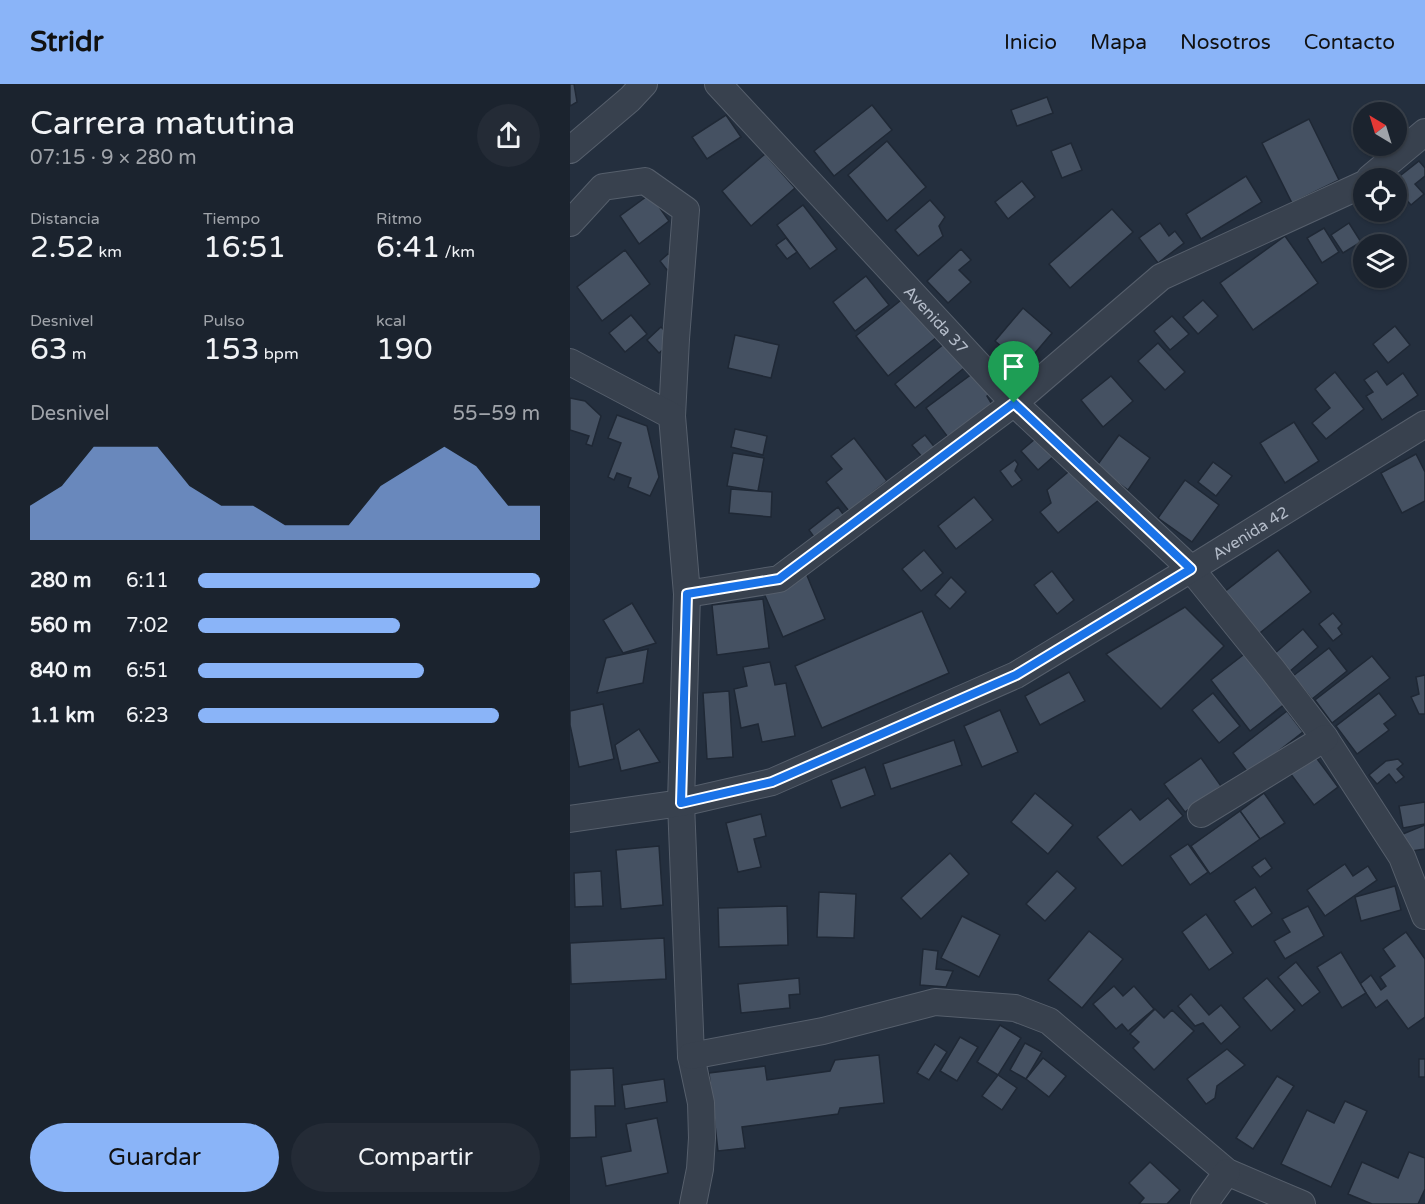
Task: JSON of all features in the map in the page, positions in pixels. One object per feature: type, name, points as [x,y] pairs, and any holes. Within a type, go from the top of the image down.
[{"type":"street","points":[[570,150],[630,99],[644,84]]},
{"type":"street","name":"Avenida 37","points":[[718,84],[1014,403],[1191,569],[1325,738],[1402,857],[1425,915]]},
{"type":"street","points":[[1383,168],[1425,132]]},
{"type":"street","points":[[570,223],[603,187],[645,181],[686,210],[672,416],[687,594],[681,803],[691,1056],[701,1103],[702,1138],[700,1169],[693,1204]]},
{"type":"street","points":[[687,594],[779,579],[1014,403],[1161,277],[1353,189]]},
{"type":"street","points":[[570,362],[672,416]]},
{"type":"street","name":"Avenida 42","points":[[570,819],[681,803],[772,782],[1016,675],[1425,424]]},
{"type":"street","points":[[1200,814],[1325,738]]},
{"type":"street","points":[[691,1056],[823,1031],[934,1002],[1015,1008],[1049,1021],[1227,1172],[1302,1204]]},
{"type":"street","points":[[1204,1204],[1227,1172]]},
{"type":"building","points":[[570,84],[574,84],[577,102],[570,106]]},
{"type":"building","points":[[1047,97],[1053,113],[1017,126],[1011,110]]},
{"type":"building","points":[[872,105],[892,130],[834,176],[814,151]]},
{"type":"building","points":[[726,115],[741,137],[707,159],[692,137]]},
{"type":"building","points":[[1309,119],[1339,180],[1292,203],[1262,143]]},
{"type":"building","points":[[887,141],[926,187],[887,221],[848,175]]},
{"type":"building","points":[[1071,143],[1082,170],[1062,178],[1051,151]]},
{"type":"building","points":[[765,154],[795,188],[751,226],[722,191]]},
{"type":"building","points":[[1419,161],[1425,168],[1425,176],[1415,184],[1424,194],[1411,205],[1407,200],[1407,170]]},
{"type":"building","points":[[1246,176],[1262,202],[1201,239],[1186,214]]},
{"type":"building","points":[[1022,181],[1035,197],[1008,219],[995,202]]},
{"type":"building","points":[[650,194],[669,221],[639,244],[620,216]]},
{"type":"building","points":[[930,200],[945,217],[939,226],[943,236],[918,256],[895,230]]},
{"type":"building","points":[[803,205],[837,249],[810,269],[777,225]]},
{"type":"building","points":[[1112,209],[1133,232],[1070,288],[1049,264]]},
{"type":"building","points":[[1160,223],[1169,236],[1175,231],[1184,243],[1158,263],[1139,238]]},
{"type":"building","points":[[1349,223],[1356,234],[1353,234],[1353,247],[1343,253],[1331,235]]},
{"type":"building","points":[[1324,228],[1339,252],[1322,263],[1307,238]]},
{"type":"building","points":[[1285,236],[1318,283],[1253,330],[1220,283]]},
{"type":"building","points":[[786,238],[797,252],[787,259],[776,245]]},
{"type":"building","points":[[961,249],[971,260],[959,270],[971,282],[948,303],[927,281]]},
{"type":"building","points":[[625,250],[650,284],[602,321],[577,287]]},
{"type":"building","points":[[669,253],[677,263],[667,270],[660,261]]},
{"type":"building","points":[[866,276],[889,305],[855,331],[833,302]]},
{"type":"building","points":[[910,293],[942,333],[888,376],[856,336]]},
{"type":"building","points":[[1203,300],[1218,316],[1198,334],[1183,317]]},
{"type":"building","points":[[1023,308],[1052,333],[1024,366],[995,341]]},
{"type":"building","points":[[631,315],[647,334],[625,352],[609,333]]},
{"type":"building","points":[[1172,316],[1189,334],[1170,350],[1154,331]]},
{"type":"building","points":[[1395,326],[1410,345],[1388,363],[1373,344]]},
{"type":"building","points":[[661,327],[674,340],[659,353],[647,340]]},
{"type":"building","points":[[735,335],[779,345],[771,378],[728,368]]},
{"type":"building","points":[[950,339],[969,364],[915,408],[895,384]]},
{"type":"building","points":[[1158,343],[1185,372],[1165,390],[1138,361]]},
{"type":"building","points":[[976,371],[993,390],[987,396],[993,406],[950,440],[926,408]]},
{"type":"building","points":[[1377,371],[1387,385],[1403,373],[1418,395],[1382,420],[1366,396],[1373,392],[1364,380]]},
{"type":"building","points":[[1335,372],[1364,409],[1326,439],[1312,423],[1330,408],[1315,389]]},
{"type":"building","points":[[1111,376],[1133,401],[1103,427],[1081,400]]},
{"type":"building","points":[[570,398],[585,401],[601,416],[592,446],[586,444],[589,436],[570,430]]},
{"type":"building","points":[[617,415],[647,426],[659,477],[650,496],[628,487],[631,478],[617,473],[614,480],[608,477],[621,443],[608,438]]},
{"type":"building","points":[[1294,422],[1319,461],[1285,483],[1260,443]]},
{"type":"building","points":[[735,429],[767,436],[763,455],[731,447]]},
{"type":"building","points":[[925,435],[936,449],[923,458],[912,445]]},
{"type":"building","points":[[1119,435],[1150,458],[1128,490],[1096,467]]},
{"type":"building","points":[[854,438],[887,481],[849,511],[826,482],[842,469],[831,456]]},
{"type":"building","points":[[1035,439],[1054,456],[1038,470],[1021,451]]},
{"type":"building","points":[[733,453],[764,458],[758,491],[727,486]]},
{"type":"building","points":[[1416,454],[1425,472],[1425,501],[1402,513],[1381,473]]},
{"type":"building","points":[[1015,460],[1018,464],[1015,471],[1022,480],[1012,487],[1000,471]]},
{"type":"building","points":[[1213,462],[1232,476],[1216,496],[1198,482]]},
{"type":"building","points":[[1074,467],[1100,499],[1058,533],[1040,512],[1051,503],[1047,490]]},
{"type":"building","points":[[1185,480],[1219,505],[1192,542],[1158,518]]},
{"type":"building","points":[[731,489],[772,492],[771,517],[729,513]]},
{"type":"building","points":[[974,497],[993,520],[956,549],[938,526]]},
{"type":"building","points":[[838,507],[848,521],[819,544],[809,530]]},
{"type":"building","points":[[924,550],[943,573],[921,591],[902,569]]},
{"type":"building","points":[[1278,550],[1311,592],[1256,636],[1223,593]]},
{"type":"building","points":[[1052,571],[1074,600],[1057,614],[1034,585]]},
{"type":"building","points":[[806,573],[825,619],[783,637],[763,591]]},
{"type":"building","points":[[951,577],[966,592],[950,609],[935,595]]},
{"type":"building","points":[[763,599],[769,648],[717,655],[712,605]]},
{"type":"building","points":[[632,603],[656,643],[623,653],[603,620]]},
{"type":"building","points":[[1185,607],[1224,646],[1161,709],[1106,654]]},
{"type":"building","points":[[922,611],[949,673],[822,728],[795,666]]},
{"type":"building","points":[[1333,613],[1342,624],[1338,628],[1342,634],[1333,641],[1319,624]]},
{"type":"building","points":[[1303,629],[1318,647],[1289,672],[1274,654]]},
{"type":"building","points":[[1329,648],[1347,671],[1312,699],[1293,676]]},
{"type":"building","points":[[648,649],[643,683],[597,693],[606,658]]},
{"type":"building","points":[[1247,652],[1286,703],[1250,731],[1211,680]]},
{"type":"building","points":[[1372,656],[1390,678],[1332,723],[1315,700]]},
{"type":"building","points":[[770,662],[775,685],[786,683],[795,736],[762,742],[758,724],[741,728],[734,689],[747,686],[743,667]]},
{"type":"building","points":[[1069,672],[1085,701],[1040,725],[1025,696]]},
{"type":"building","points":[[1425,675],[1425,714],[1419,714],[1411,697],[1419,694],[1416,677]]},
{"type":"building","points":[[729,691],[733,757],[707,759],[703,693]]},
{"type":"building","points":[[1213,693],[1240,726],[1219,743],[1192,710]]},
{"type":"building","points":[[1379,693],[1396,715],[1384,724],[1389,730],[1357,754],[1336,726]]},
{"type":"building","points":[[603,704],[614,759],[579,767],[570,725],[570,711]]},
{"type":"building","points":[[1000,710],[1018,752],[982,767],[964,726]]},
{"type":"building","points":[[1287,711],[1303,732],[1249,774],[1233,753]]},
{"type":"building","points":[[639,729],[660,762],[621,771],[615,745]]},
{"type":"building","points":[[954,740],[962,765],[891,789],[883,764]]},
{"type":"building","points":[[1315,756],[1338,787],[1314,805],[1290,773]]},
{"type":"building","points":[[1201,758],[1221,786],[1185,812],[1164,784]]},
{"type":"building","points":[[1398,759],[1403,764],[1397,769],[1404,777],[1396,783],[1389,774],[1377,784],[1369,775],[1386,761]]},
{"type":"building","points":[[865,767],[875,795],[841,808],[831,780]]},
{"type":"building","points":[[1035,793],[1073,825],[1048,854],[1011,822]]},
{"type":"building","points":[[1264,793],[1285,823],[1260,839],[1240,811]]},
{"type":"building","points":[[1168,798],[1183,816],[1122,866],[1097,837],[1131,809],[1140,820]]},
{"type":"building","points":[[1425,802],[1425,824],[1403,828],[1399,806]]},
{"type":"building","points":[[1240,811],[1260,839],[1210,874],[1191,846]]},
{"type":"building","points":[[761,814],[766,836],[754,839],[761,867],[738,872],[726,823]]},
{"type":"building","points":[[1425,825],[1425,849],[1405,852],[1398,836]]},
{"type":"building","points":[[1188,844],[1208,872],[1190,885],[1170,856]]},
{"type":"building","points":[[659,846],[663,905],[621,909],[616,850]]},
{"type":"building","points":[[950,853],[969,874],[921,919],[901,898]]},
{"type":"building","points":[[1265,858],[1272,868],[1260,877],[1252,867]]},
{"type":"building","points":[[1345,864],[1353,876],[1368,866],[1377,880],[1325,916],[1307,890]]},
{"type":"building","points":[[601,871],[603,906],[575,907],[574,873]]},
{"type":"building","points":[[1057,871],[1076,888],[1045,921],[1026,904]]},
{"type":"building","points":[[1395,886],[1401,910],[1361,921],[1355,897]]},
{"type":"building","points":[[1255,887],[1272,913],[1252,927],[1234,901]]},
{"type":"building","points":[[819,892],[856,894],[854,938],[817,937]]},
{"type":"building","points":[[787,906],[788,945],[719,947],[718,908]]},
{"type":"building","points":[[1308,906],[1324,936],[1285,959],[1274,941],[1290,932],[1282,919]]},
{"type":"building","points":[[1206,914],[1233,953],[1209,970],[1182,932]]},
{"type":"building","points":[[962,916],[1000,935],[979,977],[941,958]]},
{"type":"building","points":[[1089,931],[1123,959],[1082,1008],[1048,980]]},
{"type":"building","points":[[1406,932],[1425,959],[1425,1017],[1408,1029],[1387,1000],[1376,1008],[1360,984],[1371,975],[1381,990],[1386,986],[1380,977],[1395,966],[1383,949]]},
{"type":"building","points":[[664,938],[666,979],[571,984],[570,943]]},
{"type":"building","points":[[923,949],[938,951],[936,969],[953,971],[946,987],[920,985]]},
{"type":"building","points":[[1341,952],[1366,993],[1342,1008],[1317,967]]},
{"type":"building","points":[[1296,962],[1320,992],[1302,1006],[1278,977]]},
{"type":"building","points":[[799,978],[800,994],[789,995],[790,1008],[741,1013],[738,984]]},
{"type":"building","points":[[1267,978],[1295,1010],[1271,1031],[1243,998]]},
{"type":"building","points":[[1114,986],[1123,996],[1134,986],[1154,1009],[1128,1031],[1122,1024],[1116,1029],[1093,1004]]},
{"type":"building","points":[[1191,994],[1209,1015],[1221,1005],[1240,1027],[1221,1044],[1203,1023],[1195,1026],[1178,1006]]},
{"type":"building","points":[[1155,1009],[1164,1018],[1172,1010],[1194,1031],[1154,1070],[1133,1048],[1139,1042],[1130,1034]]},
{"type":"building","points":[[1000,1025],[1021,1038],[998,1075],[977,1062]]},
{"type":"building","points":[[960,1037],[978,1047],[957,1081],[940,1071]]},
{"type":"building","points":[[1025,1043],[1042,1052],[1026,1079],[1010,1070]]},
{"type":"building","points":[[935,1044],[947,1052],[929,1080],[917,1073]]},
{"type":"building","points":[[1227,1049],[1245,1065],[1217,1086],[1215,1098],[1206,1104],[1187,1079]]},
{"type":"building","points":[[879,1055],[884,1103],[840,1108],[838,1114],[742,1127],[745,1148],[718,1151],[709,1073],[765,1066],[767,1080],[830,1071],[835,1060]]},
{"type":"building","points":[[1043,1058],[1066,1076],[1049,1097],[1026,1079]]},
{"type":"building","points":[[1419,1059],[1425,1059],[1425,1077],[1419,1077]]},
{"type":"building","points":[[613,1068],[615,1106],[595,1106],[596,1137],[570,1138],[570,1070]]},
{"type":"building","points":[[998,1075],[1017,1088],[1002,1110],[982,1096]]},
{"type":"building","points":[[1277,1076],[1294,1086],[1253,1149],[1236,1138]]},
{"type":"building","points":[[664,1079],[667,1102],[625,1109],[622,1085]]},
{"type":"building","points":[[1345,1101],[1367,1111],[1331,1187],[1281,1164],[1307,1110],[1334,1123]]},
{"type":"building","points":[[657,1118],[668,1173],[606,1186],[601,1157],[631,1151],[626,1124]]},
{"type":"building","points":[[1409,1152],[1425,1158],[1425,1189],[1418,1204],[1372,1204],[1348,1194],[1362,1162],[1398,1178]]},
{"type":"building","points":[[1150,1162],[1180,1190],[1167,1204],[1139,1204],[1144,1198],[1129,1183]]},
{"type":"route","points":[[1014,403],[1191,569],[1016,675],[772,782],[681,803],[687,594],[779,579],[1014,403]]}]
